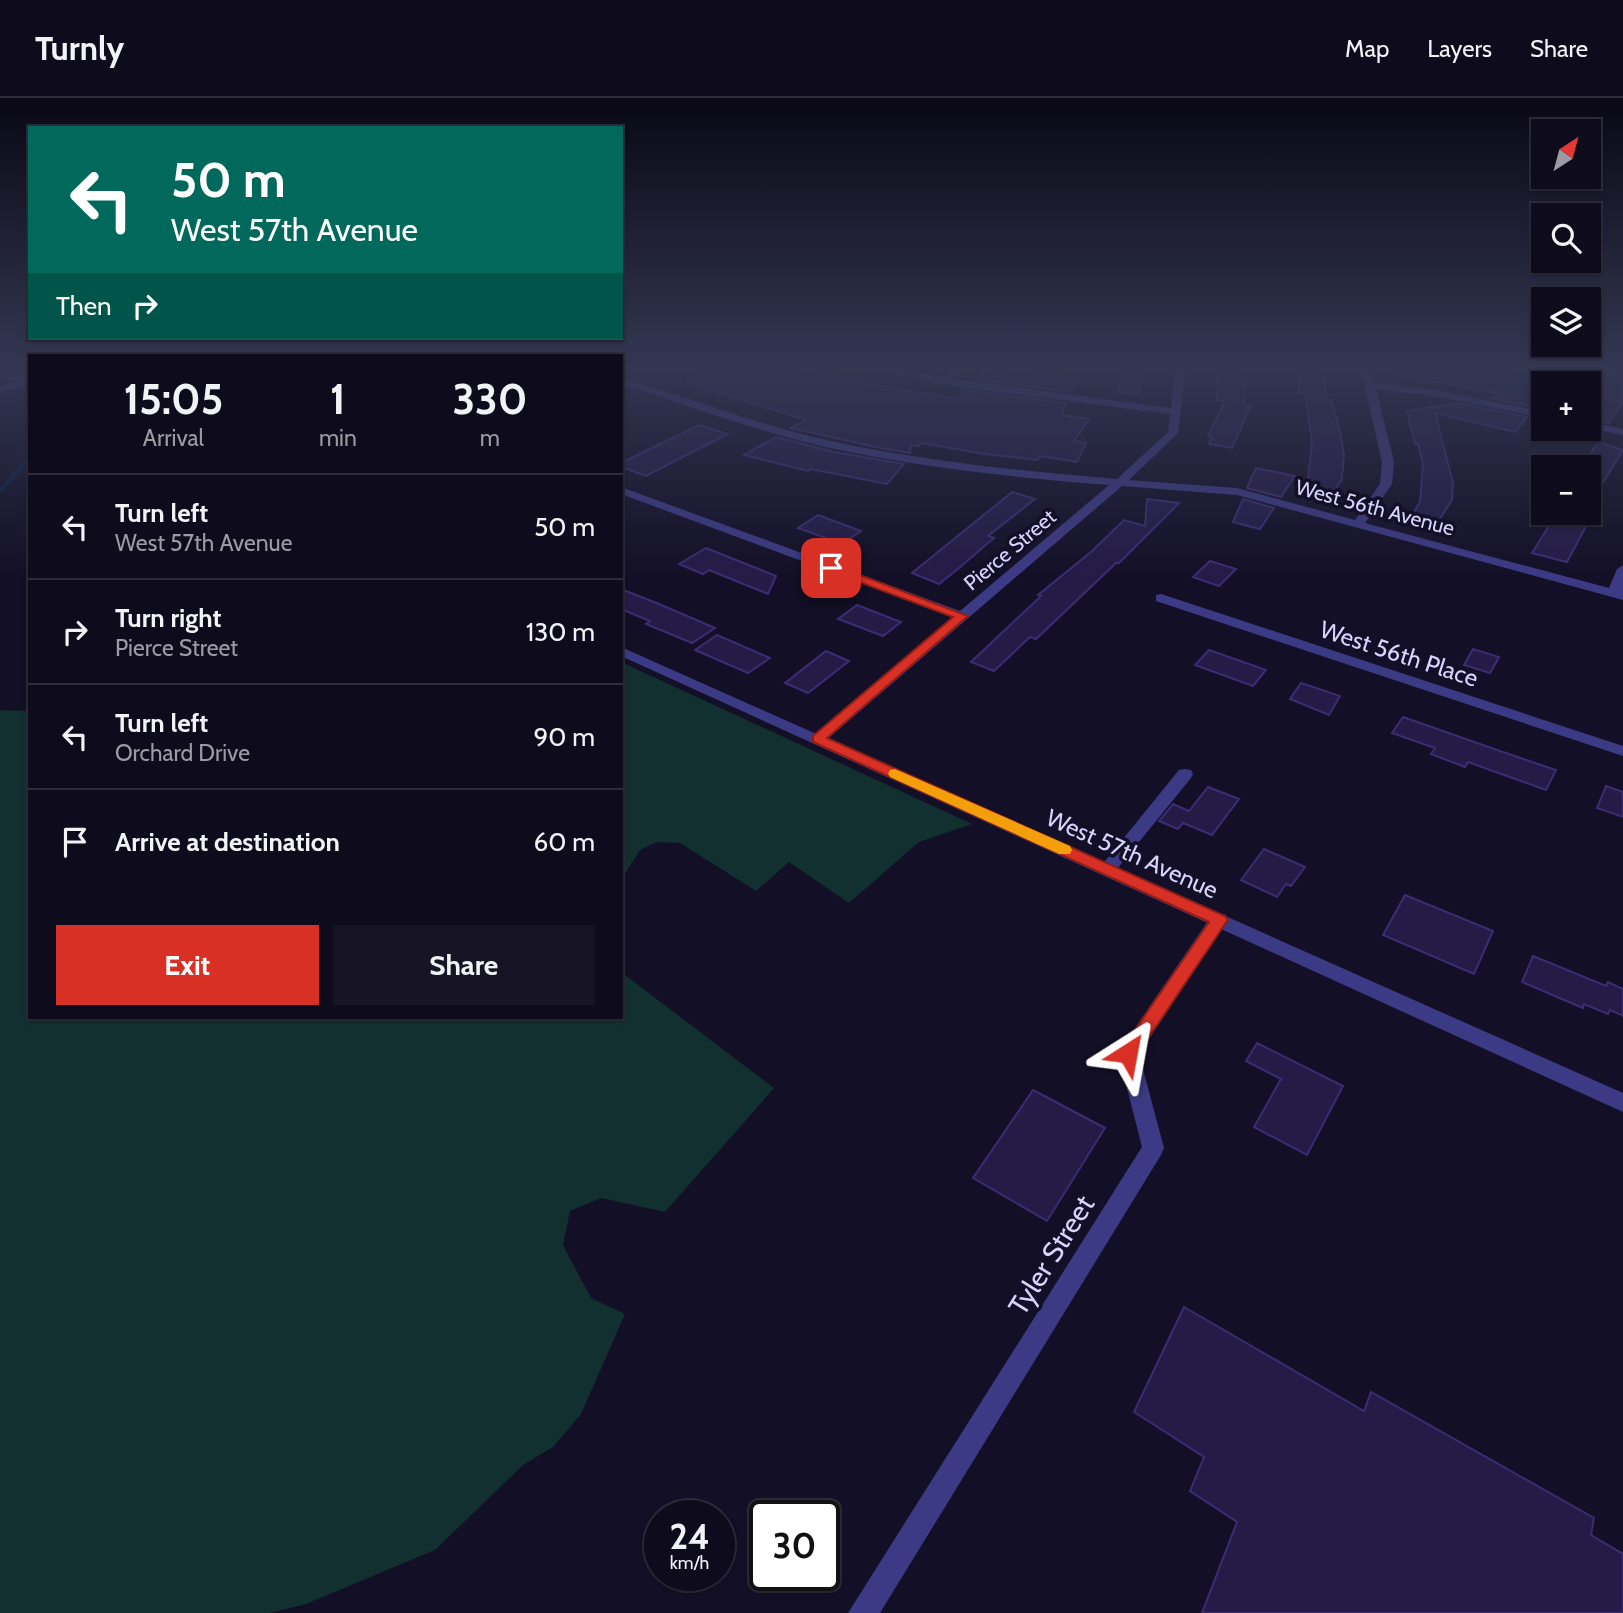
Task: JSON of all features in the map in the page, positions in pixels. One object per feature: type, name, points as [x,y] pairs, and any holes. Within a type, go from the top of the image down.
[{"type":"street","name":"West 56th Avenue","points":[[798,436],[925,462],[1051,477],[1237,492],[1618,595]]},
{"type":"street","name":"Pierce Street","points":[[818,739],[1120,482],[1169,436]]},
{"type":"street","points":[[1359,523],[1386,484],[1388,461],[1382,436]]},
{"type":"street","points":[[623,491],[962,616]]},
{"type":"street","points":[[1618,595],[1623,569]]},
{"type":"street","name":"West 56th Place","points":[[1161,598],[1623,751]]},
{"type":"street","name":"West 57th Avenue","points":[[623,651],[1623,1102]]},
{"type":"street","points":[[1107,870],[1185,774]]},
{"type":"street","name":"Tyler Street","points":[[863,1613],[1153,1148],[1128,1053],[1219,920]]},
{"type":"green space","points":[[623,663],[972,824],[919,842],[849,903],[789,862],[756,891],[680,843],[657,842],[640,850],[623,877]]},
{"type":"green space","points":[[0,710],[28,711],[28,1019],[623,1019],[623,974],[774,1088],[665,1212],[601,1198],[570,1211],[563,1245],[591,1298],[625,1314],[581,1414],[553,1447],[523,1465],[435,1550],[306,1604],[270,1613],[0,1613]]},
{"type":"building","points":[[677,436],[725,436],[646,476],[623,468],[623,462]]},
{"type":"building","points":[[825,436],[1078,436],[1074,441],[1086,443],[1077,462],[1039,456],[1038,460],[984,454],[922,443],[919,446],[911,445],[910,453]]},
{"type":"building","points":[[1208,436],[1238,436],[1232,448],[1209,444],[1212,437]]},
{"type":"building","points":[[1311,436],[1341,436],[1344,454],[1342,479],[1331,496],[1307,490]]},
{"type":"building","points":[[1413,436],[1441,436],[1453,483],[1452,500],[1436,525],[1410,518],[1420,502],[1423,464],[1418,444],[1415,444]]},
{"type":"building","points":[[776,437],[834,452],[904,464],[887,484],[811,469],[808,471],[744,455]]},
{"type":"building","points":[[1598,442],[1623,450],[1601,486],[1601,455],[1590,455]]},
{"type":"building","points":[[1256,468],[1295,476],[1281,497],[1247,488]]},
{"type":"building","points":[[1012,492],[1035,499],[988,536],[994,538],[959,568],[939,584],[912,573]]},
{"type":"building","points":[[1147,499],[1179,503],[1119,563],[1036,639],[1030,637],[994,671],[971,662],[1041,596],[1038,595],[1091,552],[1124,520],[1145,526]]},
{"type":"building","points":[[1243,499],[1274,508],[1260,529],[1233,522]]},
{"type":"building","points":[[818,515],[861,531],[842,544],[798,528]]},
{"type":"building","points":[[1550,525],[1587,525],[1567,562],[1532,553]]},
{"type":"building","points":[[706,548],[776,576],[768,594],[709,570],[703,574],[679,564]]},
{"type":"building","points":[[1210,561],[1236,569],[1219,586],[1193,577]]},
{"type":"building","points":[[623,590],[715,628],[692,643],[646,624],[650,621],[623,610]]},
{"type":"building","points":[[857,605],[901,622],[883,636],[838,619]]},
{"type":"building","points":[[717,635],[770,658],[748,673],[695,650]]},
{"type":"building","points":[[1473,649],[1499,657],[1490,673],[1464,665]]},
{"type":"building","points":[[1209,650],[1266,670],[1253,686],[1195,665]]},
{"type":"building","points":[[826,651],[849,661],[808,693],[785,683]]},
{"type":"building","points":[[1301,683],[1340,696],[1329,715],[1290,699]]},
{"type":"building","points":[[1403,717],[1556,770],[1546,790],[1468,762],[1465,767],[1431,754],[1435,748],[1392,733]]},
{"type":"building","points":[[1606,786],[1623,792],[1623,817],[1597,808]]},
{"type":"building","points":[[1208,787],[1239,799],[1212,835],[1183,823],[1178,829],[1159,821],[1173,804],[1189,811]]},
{"type":"building","points":[[1264,849],[1305,867],[1291,886],[1286,884],[1277,897],[1241,880]]},
{"type":"building","points":[[1405,895],[1493,931],[1474,974],[1383,935]]},
{"type":"building","points":[[1533,956],[1606,986],[1608,982],[1623,989],[1623,1016],[1610,1010],[1608,1014],[1584,1004],[1583,1008],[1522,982]]},
{"type":"building","points":[[1257,1043],[1343,1086],[1307,1155],[1254,1127],[1281,1079],[1246,1061]]},
{"type":"building","points":[[1033,1090],[1105,1128],[1047,1221],[973,1178]]},
{"type":"building","points":[[1184,1307],[1364,1411],[1371,1392],[1594,1518],[1591,1535],[1623,1554],[1623,1613],[1202,1613],[1237,1522],[1190,1491],[1204,1457],[1134,1412]]},
{"type":"waterway","points":[[0,491],[28,458]]},
{"type":"slow traffic","points":[[895,774],[1064,850]]},
{"type":"route","points":[[831,568],[962,616],[818,739],[1219,920],[1128,1053]]}]
